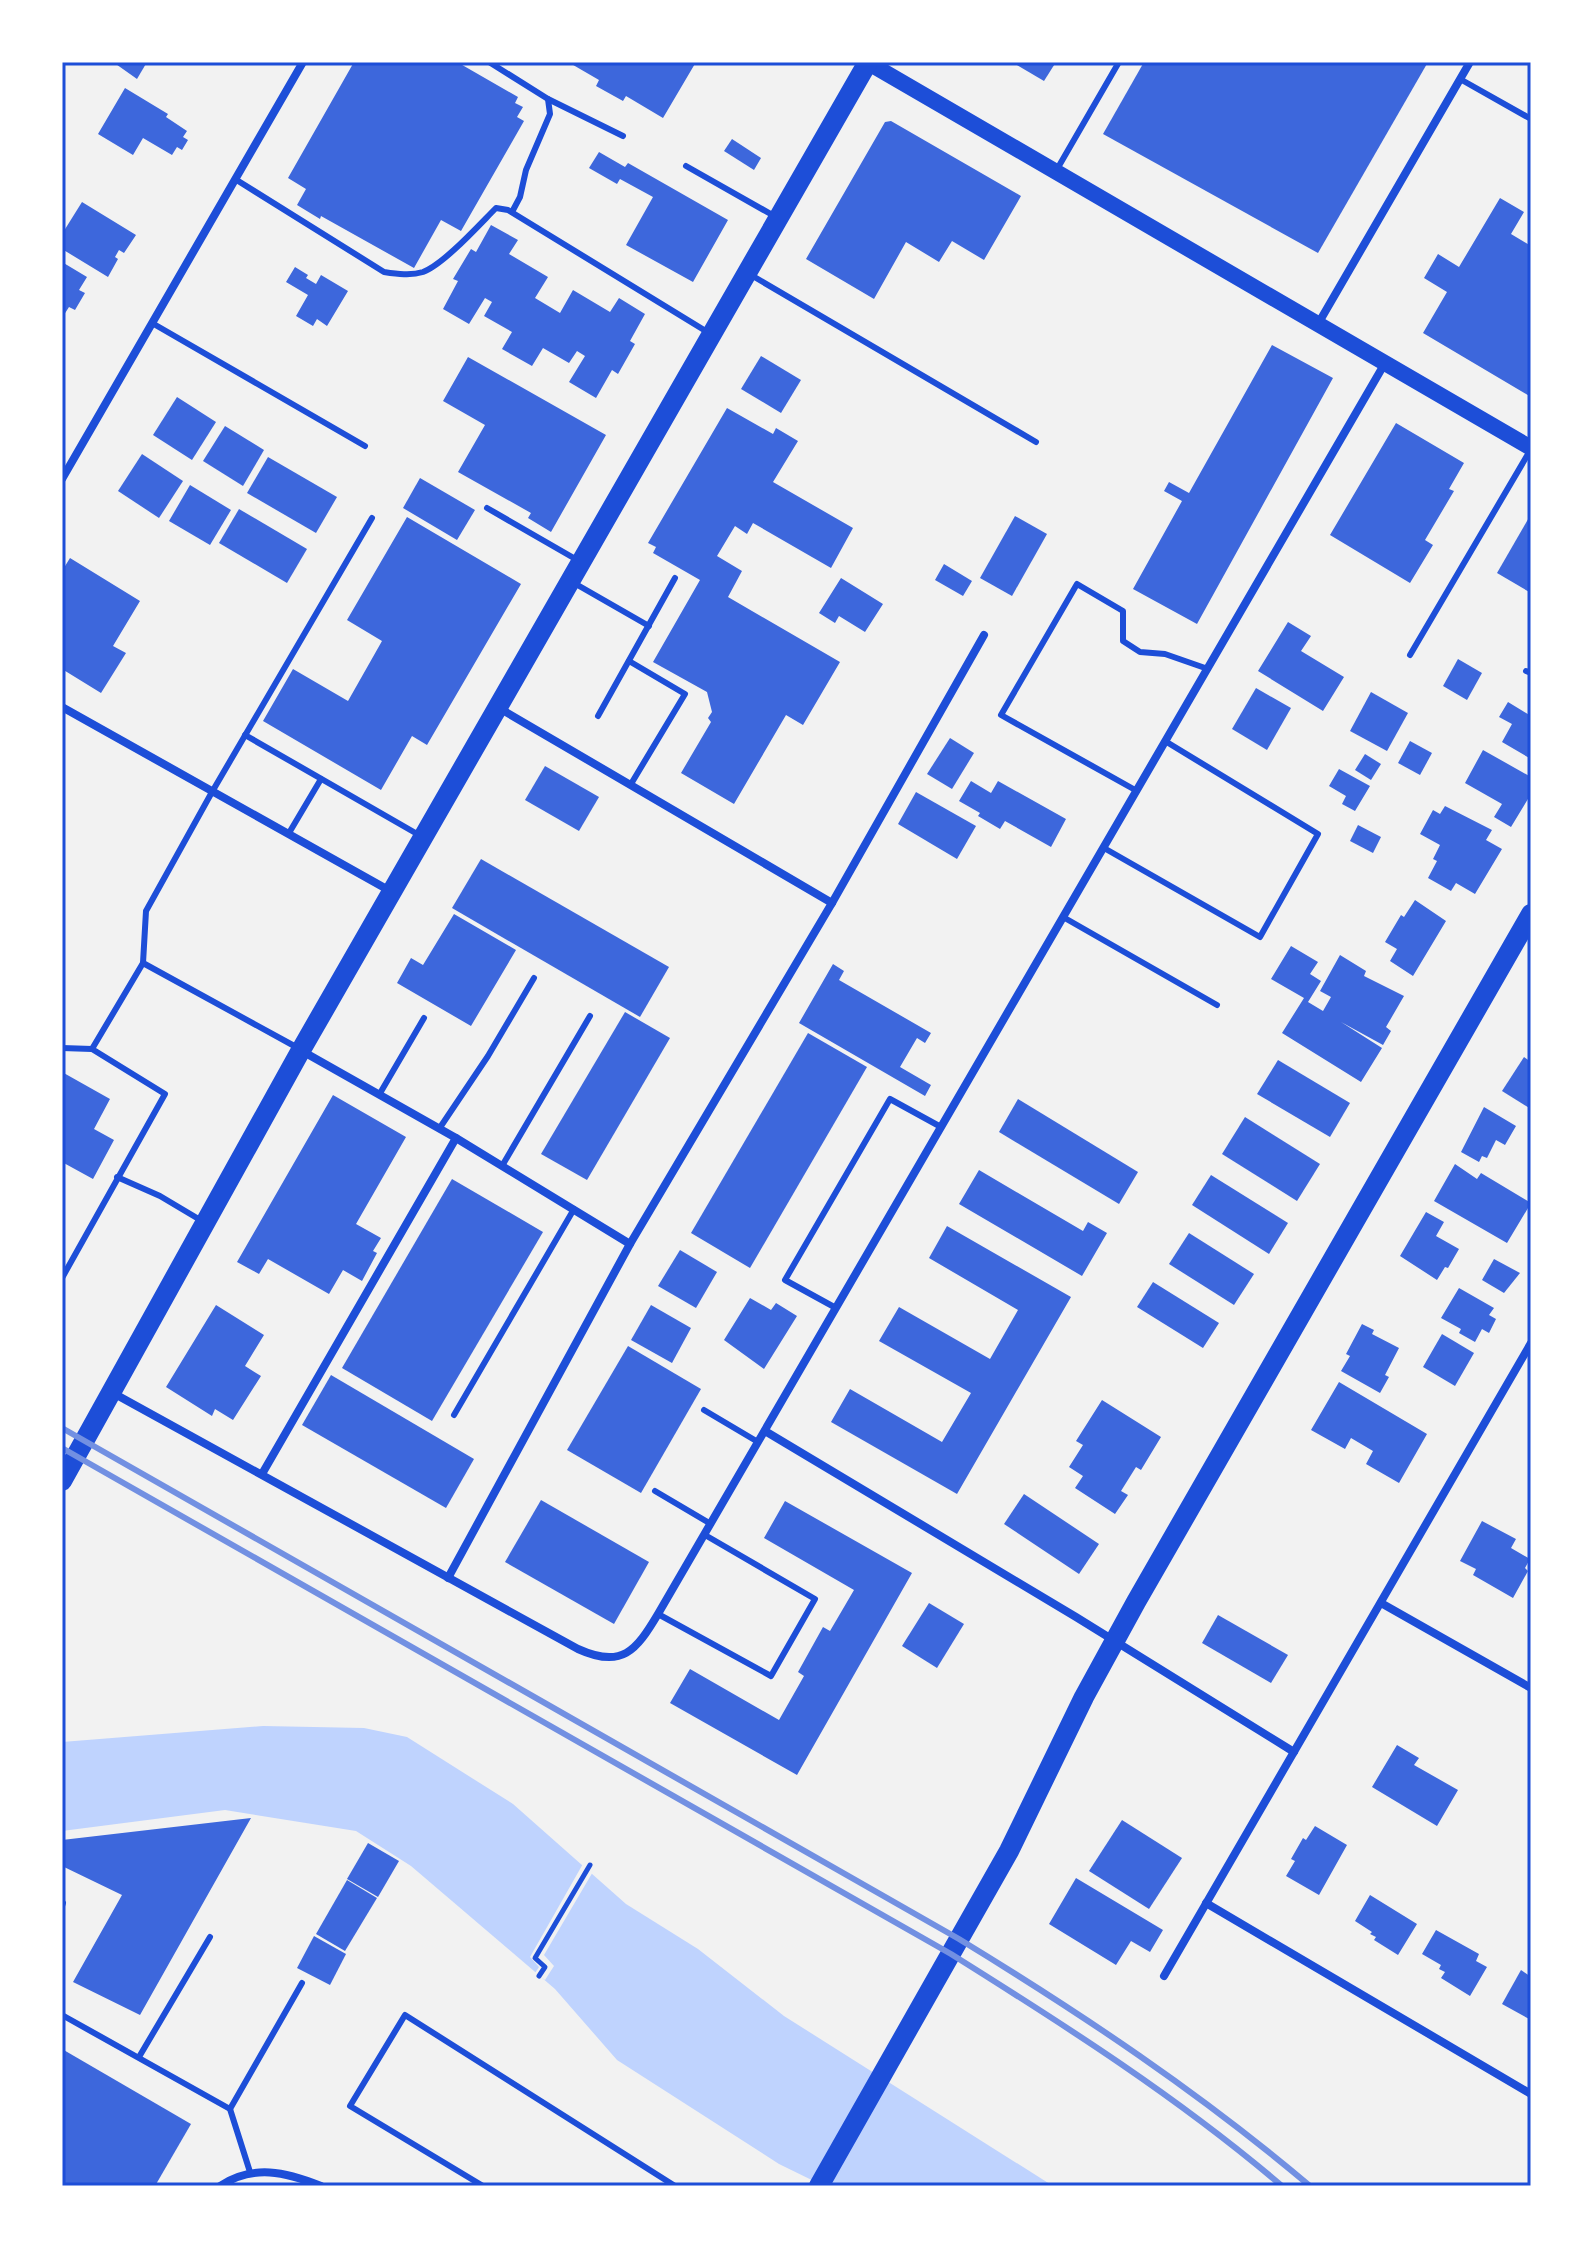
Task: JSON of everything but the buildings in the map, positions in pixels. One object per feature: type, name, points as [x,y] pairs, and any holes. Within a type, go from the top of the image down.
[{"type":"main road","points":[[62,1481],[301,1050],[868,62],[1531,448]]},
{"type":"main road","points":[[819,2186],[1009,1851],[1114,1641],[1531,914]]},
{"type":"street","points":[[62,479],[303,62]]},
{"type":"street","points":[[1318,325],[1470,62]]},
{"type":"street","points":[[112,1392],[578,1649],[603,1658],[622,1656],[644,1639],[1385,363]]},
{"type":"street","points":[[448,1578],[630,1244],[832,903],[984,635]]},
{"type":"street","points":[[62,707],[392,892]]},
{"type":"street","points":[[498,708],[832,903]]},
{"type":"street","points":[[301,1050],[456,1138],[630,1244]]},
{"type":"street","points":[[262,1474],[456,1138]]},
{"type":"street","points":[[1164,1976],[1531,1343]]},
{"type":"street","points":[[765,1431],[1294,1752]]},
{"type":"street","points":[[1381,1603],[1531,1688]]},
{"type":"street","points":[[1206,1903],[1531,2094]]},
{"type":"street","points":[[220,2186],[237,2175],[269,2171],[321,2186]]},
{"type":"lane","points":[[489,62],[548,99],[623,136]]},
{"type":"lane","points":[[1056,171],[1119,62]]},
{"type":"lane","points":[[1460,79],[1531,119]]},
{"type":"lane","points":[[512,212],[550,114],[548,99]]},
{"type":"lane","points":[[686,166],[779,219]]},
{"type":"lane","points":[[235,179],[384,272],[404,275],[424,272],[496,208],[512,212],[712,335]]},
{"type":"lane","points":[[748,274],[1036,442]]},
{"type":"lane","points":[[152,323],[365,446]]},
{"type":"lane","points":[[1410,655],[1531,448]]},
{"type":"lane","points":[[62,457],[71,463]]},
{"type":"lane","points":[[487,508],[582,562]]},
{"type":"lane","points":[[92,1049],[143,963],[146,911],[372,518]]},
{"type":"lane","points":[[598,716],[675,578]]},
{"type":"lane","points":[[571,581],[649,626]]},
{"type":"lane","points":[[1137,791],[1001,715],[1077,584],[1123,611],[1123,641],[1140,652],[1165,654],[1208,669]]},
{"type":"lane","points":[[629,661],[685,694],[631,784]]},
{"type":"lane","points":[[245,735],[424,838]]},
{"type":"lane","points":[[1104,848],[1260,937],[1318,834],[1165,741]]},
{"type":"lane","points":[[289,833],[321,779]]},
{"type":"lane","points":[[1063,917],[1217,1005]]},
{"type":"lane","points":[[143,963],[301,1050]]},
{"type":"lane","points":[[439,1129],[488,1056],[534,978]]},
{"type":"lane","points":[[502,1166],[590,1016]]},
{"type":"lane","points":[[379,1095],[424,1018]]},
{"type":"lane","points":[[62,1048],[92,1049],[165,1094],[62,1278]]},
{"type":"lane","points":[[836,1308],[785,1280],[890,1099],[941,1127]]},
{"type":"lane","points":[[117,1177],[160,1196],[204,1222]]},
{"type":"lane","points":[[454,1415],[574,1209]]},
{"type":"lane","points":[[704,1410],[758,1442]]},
{"type":"lane","points":[[655,1491],[711,1524]]},
{"type":"lane","points":[[658,1614],[771,1676],[815,1599],[705,1535]]},
{"type":"lane","points":[[139,2057],[210,1937]]},
{"type":"lane","points":[[230,2109],[302,1983]]},
{"type":"lane","points":[[62,2015],[230,2109],[250,2172]]},
{"type":"lane","points":[[483,2186],[350,2106],[405,2015],[675,2186]]},
{"type":"path","points":[[539,1976],[545,1967],[535,1958],[590,1865]]},
{"type":"water","points":[[263,1726],[364,1728],[407,1737],[513,1804],[626,1904],[698,1949],[784,2016],[1053,2186],[824,2186],[779,2164],[617,2060],[555,1989],[411,1866],[356,1831],[225,1810],[62,1831],[62,1742]]},
{"type":"pier","points":[[584,1862],[594,1870],[544,1955],[554,1966],[545,1980],[535,1973],[539,1967],[530,1957]]},
{"type":"railway","points":[[62,1428],[959,1939],[1139,2056],[1226,2119],[1310,2186]]},
{"type":"railway","points":[[62,1448],[951,1954],[1162,2093],[1282,2186]]}]
